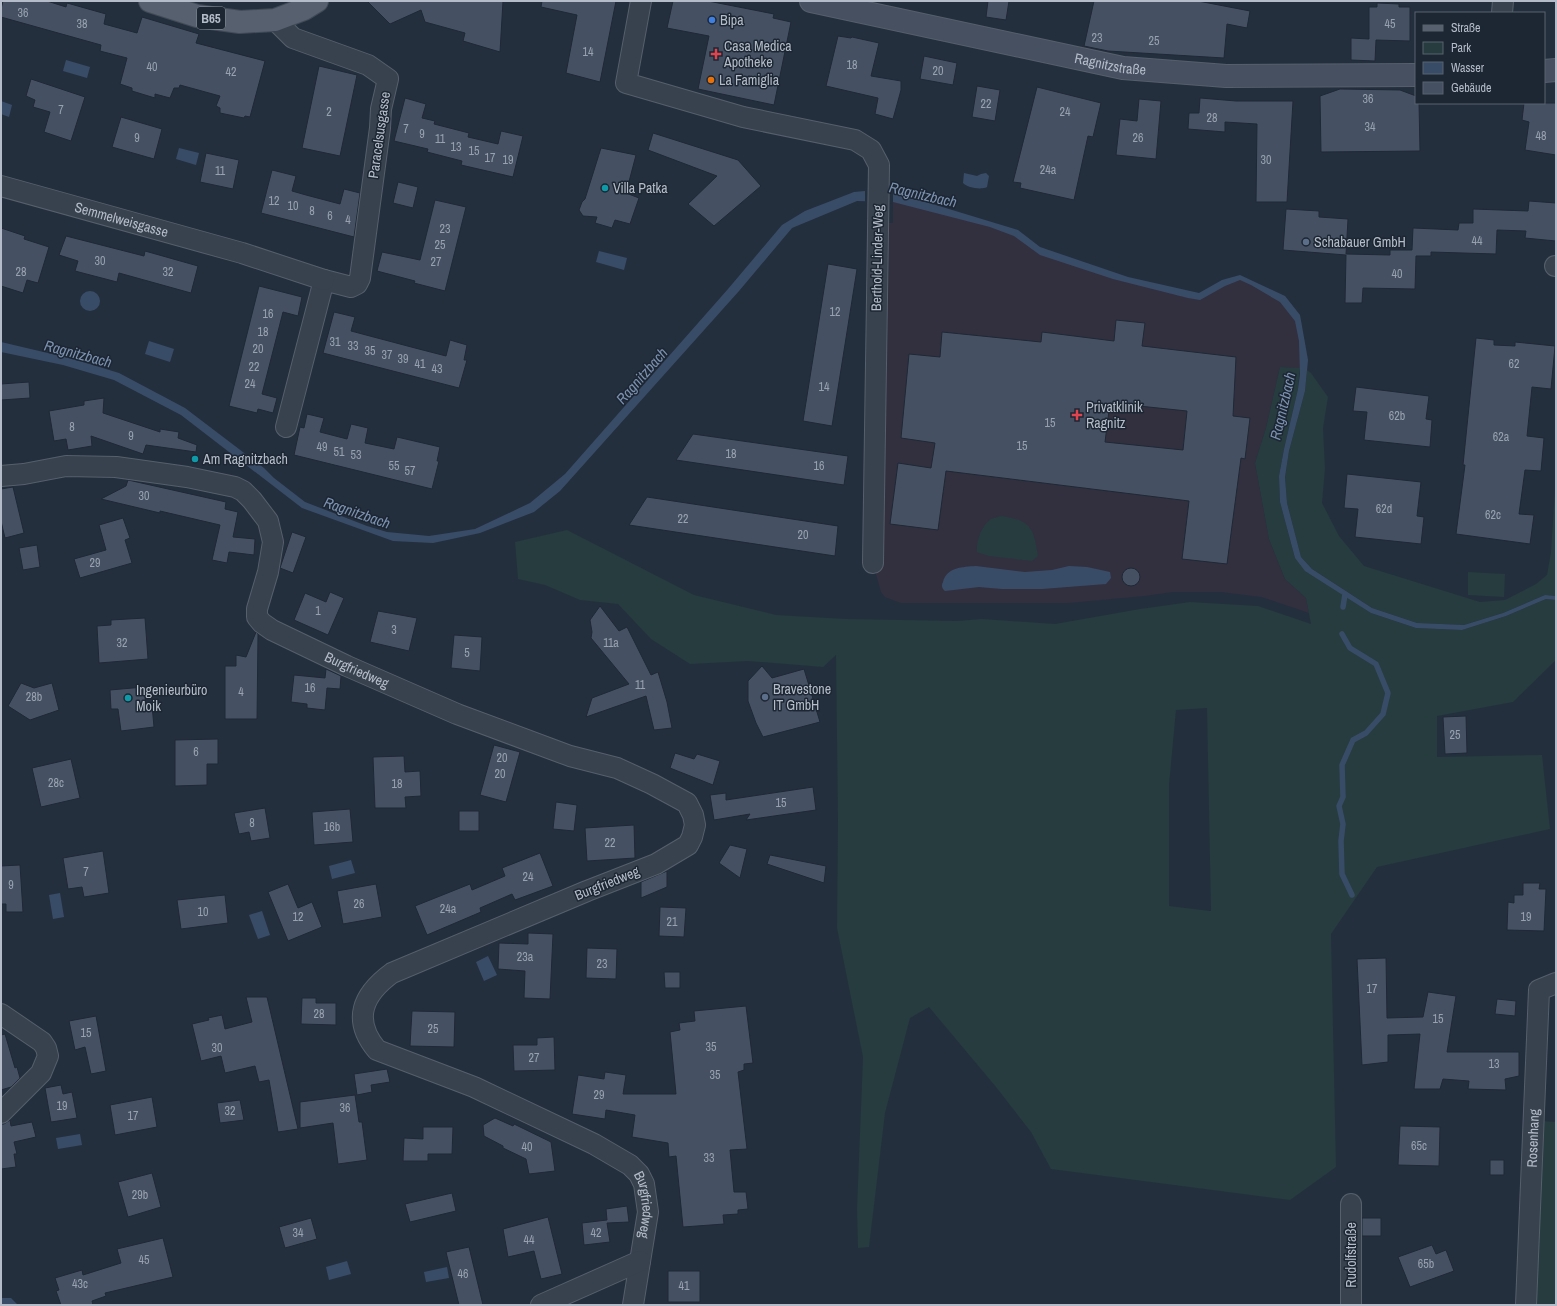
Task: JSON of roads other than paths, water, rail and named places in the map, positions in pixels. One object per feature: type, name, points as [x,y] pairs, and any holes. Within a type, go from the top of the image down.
[{"type":"main road","name":"B65","points":[[150,1],[197,16],[240,22],[275,20],[304,9],[317,1]]},
{"type":"main road","name":"Ragnitzstraße","points":[[811,1],[1123,68],[1226,76],[1415,75]]},
{"type":"main road","points":[[1545,71],[1556,70]]},
{"type":"street","name":"Berthold-Linder-Weg","points":[[641,1],[626,83],[743,117],[855,140],[871,150],[879,165],[873,563]]},
{"type":"street","points":[[1502,12],[1503,1]]},
{"type":"street","name":"Paracelsusgasse","points":[[242,252],[324,280],[351,287],[357,284],[360,278],[380,128],[381,109],[388,79],[368,65],[293,38],[275,20]]},
{"type":"street","name":"Semmelweisgasse","points":[[1,186],[242,252]]},
{"type":"street","points":[[286,427],[324,280]]},
{"type":"street","name":"Burgfriedweg","points":[[1,476],[24,474],[66,466],[116,467],[187,477],[235,487],[243,491],[252,500],[268,521],[273,542],[268,572],[257,609],[257,617],[262,623],[272,630],[347,666],[457,714],[570,756],[617,768],[687,803],[691,809],[695,825],[690,841],[684,848],[656,864],[587,891],[392,973],[373,988],[367,997],[363,1010],[364,1026],[368,1040],[377,1050],[474,1087],[594,1144],[630,1165],[639,1174],[647,1198],[648,1212],[633,1305]]},
{"type":"street","name":"Rosenhang","points":[[1526,1305],[1539,990],[1556,983]]},
{"type":"street","points":[[1,1014],[42,1042],[46,1048],[48,1056],[41,1074],[1,1113]]},
{"type":"street","name":"Rudolfstraße","points":[[1351,1204],[1351,1305]]},
{"type":"street","name":"Burgfriedweg","points":[[541,1305],[640,1261]]},
{"type":"water","points":[[66,60],[90,67],[87,78],[63,71]]},
{"type":"water","points":[[1,101],[12,105],[9,117],[1,114]]},
{"type":"water","points":[[179,148],[199,153],[196,165],[176,159]]},
{"type":"water","points":[[964,173],[977,176],[986,173],[989,176],[987,187],[978,188],[965,185],[963,183]]},
{"type":"water","name":"Ragnitzbach","points":[[854,192],[893,192],[1018,230],[1040,247],[1128,277],[1199,293],[1222,280],[1240,275],[1285,296],[1300,315],[1308,360],[1305,391],[1289,451],[1285,477],[1287,503],[1301,557],[1312,569],[1372,608],[1417,623],[1464,625],[1503,613],[1545,595],[1556,596],[1556,600],[1546,599],[1506,616],[1462,630],[1416,628],[1371,613],[1305,571],[1295,558],[1280,502],[1279,476],[1300,374],[1299,341],[1295,321],[1280,302],[1240,280],[1225,286],[1200,300],[1113,279],[1040,255],[1014,236],[990,227],[893,202],[857,201],[792,228],[739,291],[560,491],[534,512],[480,533],[433,543],[393,541],[302,508],[181,415],[114,380],[63,365],[1,352],[1,342],[73,359],[119,373],[185,408],[264,468],[274,478],[305,502],[367,526],[387,532],[429,536],[475,529],[530,503],[565,474],[728,289],[782,225],[805,211]]},
{"type":"water","points":[[599,251],[627,258],[624,270],[596,262]]},
{"type":"water","points":[[90,291],[97,294],[100,301],[97,308],[90,311],[83,308],[80,301],[83,294]]},
{"type":"water","points":[[149,341],[174,349],[170,362],[145,354]]},
{"type":"water","points":[[976,566],[1025,572],[1052,570],[1069,566],[1087,567],[1110,572],[1111,578],[1106,584],[1042,589],[1002,589],[979,587],[945,591],[943,589],[942,585],[948,573],[956,569]]},
{"type":"water","points":[[351,860],[355,873],[332,879],[329,866]]},
{"type":"water","points":[[60,893],[64,917],[53,919],[49,895]]},
{"type":"water","points":[[262,911],[270,935],[258,939],[249,915]]},
{"type":"water","points":[[488,956],[497,975],[484,981],[476,962]]},
{"type":"water","points":[[80,1134],[82,1145],[58,1149],[56,1138]]},
{"type":"water","points":[[347,1261],[351,1274],[329,1280],[326,1267]]},
{"type":"water","points":[[447,1267],[449,1278],[426,1282],[424,1272]]},
{"type":"water","points":[[1,1298],[11,1298],[18,1305],[1,1305]]},
{"type":"waterway","points":[[1343,607],[1345,594]]},
{"type":"waterway","points":[[1342,634],[1350,648],[1376,664],[1388,693],[1383,714],[1366,733],[1353,740],[1342,765],[1343,797],[1339,806],[1343,824],[1341,841],[1342,874],[1352,895]]},
{"type":"place","name":"Bipa","points":[[712,20]]},
{"type":"place","name":"Casa Medica Apotheke","points":[[716,54]]},
{"type":"place","name":"La Famiglia","points":[[711,80]]},
{"type":"place","name":"Villa Patka","points":[[605,188]]},
{"type":"place","name":"Schabauer GmbH","points":[[1306,242]]},
{"type":"place","name":"Privatklinik Ragnitz","points":[[1077,415]]},
{"type":"place","name":"Am Ragnitzbach","points":[[195,459]]},
{"type":"place","name":"Bravestone IT GmbH","points":[[765,697]]},
{"type":"place","name":"Ingenieurbüro Moik","points":[[128,698]]}]
